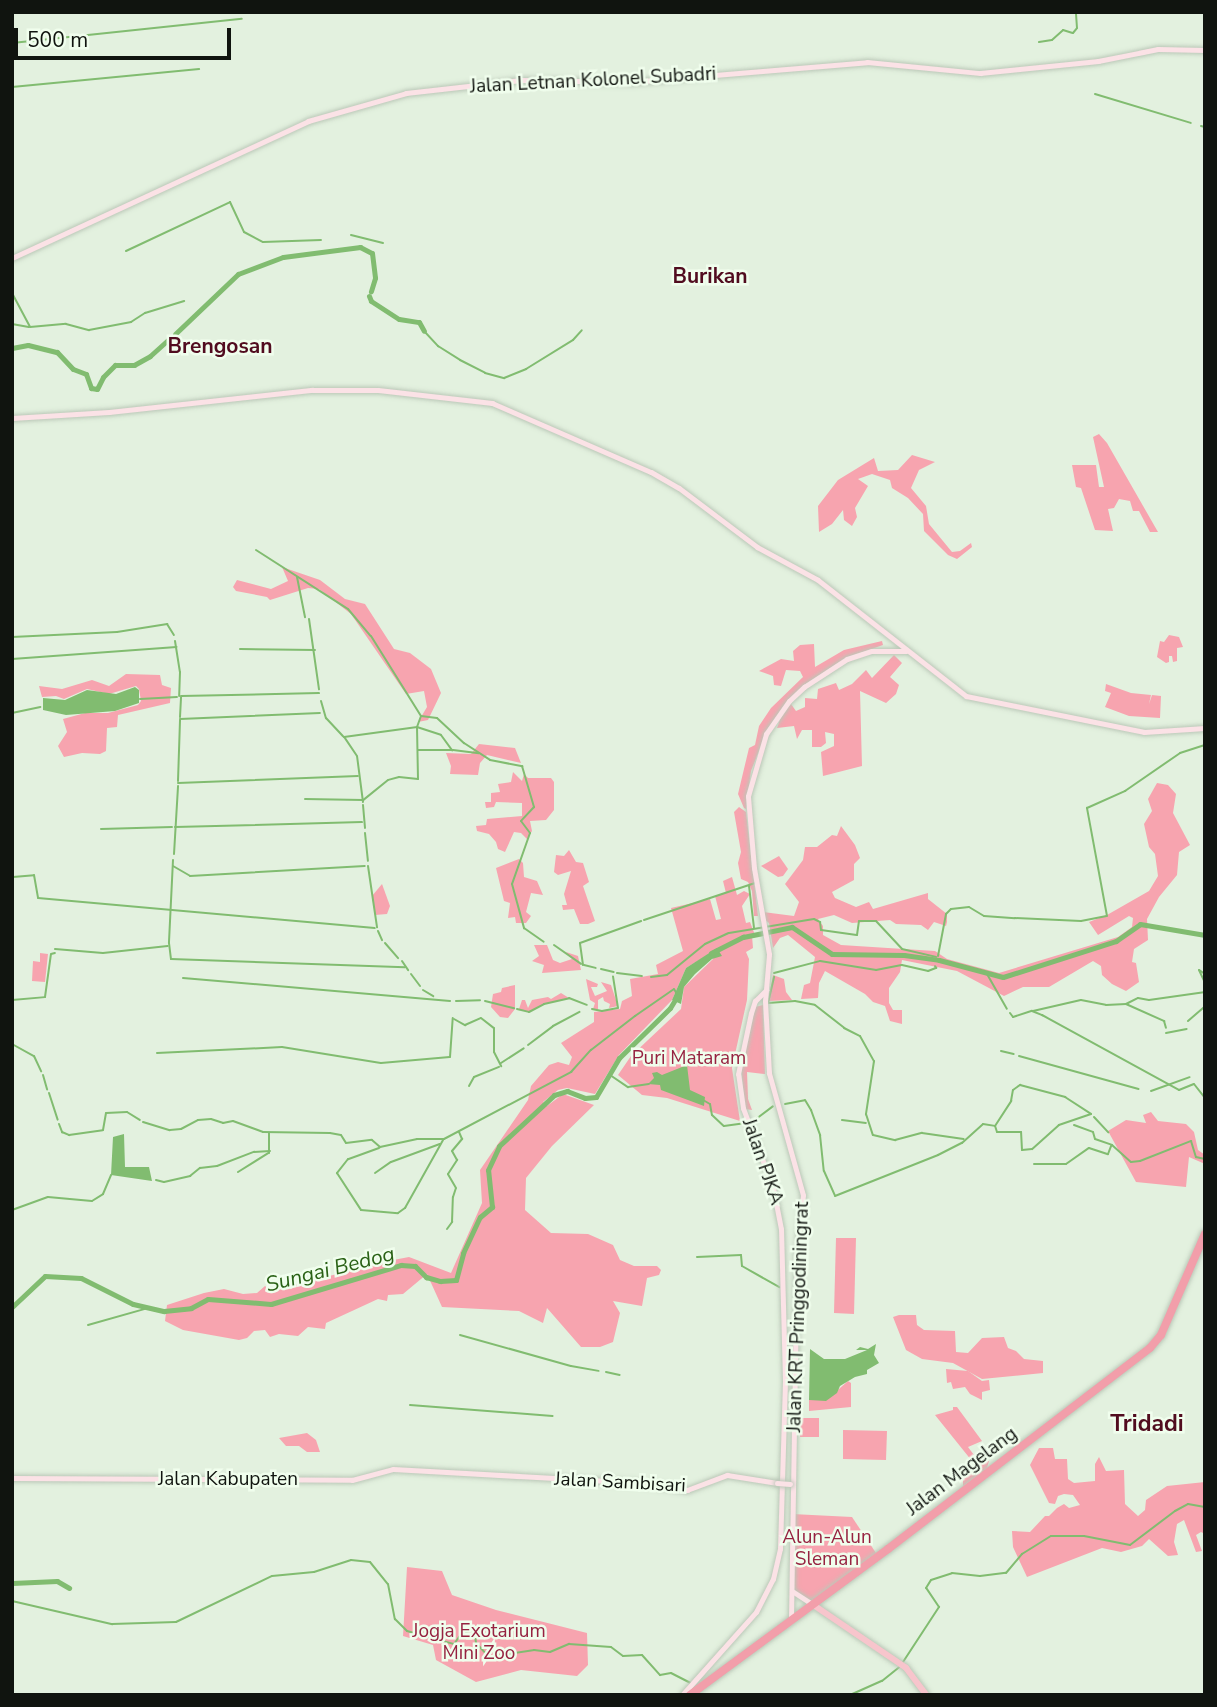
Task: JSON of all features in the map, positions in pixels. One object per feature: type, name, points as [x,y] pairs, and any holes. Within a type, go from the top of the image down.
[{"type":"highway","name":"Jalan Magelang","points":[[984,1477],[1156,1342],[1205,1235]]},
{"type":"highway","name":"Jalan Magelang","points":[[690,1692],[814,1605],[1159,1345],[1205,1244]]},
{"type":"highway","name":"Jalan Magelang","points":[[697,1695],[703,1683],[814,1605]]},
{"type":"main road","name":"Jalan Letnan Kolonel Subadri","points":[[12,258],[308,121],[406,93],[521,80],[631,82],[867,62],[980,72],[1098,61],[1168,48],[1205,50]]},
{"type":"main road","points":[[12,418],[109,412],[307,390],[377,390],[487,402],[651,472],[692,497],[754,545],[818,580],[965,696],[1144,732],[1205,728]]},
{"type":"main road","points":[[881,650],[888,637]]},
{"type":"main road","name":"Jalan KRT Pringgodiningrat","points":[[791,1619],[797,1252],[802,1232],[803,1191],[769,1073],[766,990],[769,954],[748,819],[748,796],[766,734],[789,701],[819,675],[847,659],[881,650],[906,651]]},
{"type":"main road","name":"Jalan PJKA","points":[[703,1683],[769,1589],[776,1569],[781,1538],[785,1381],[778,1205],[743,1108],[738,1074],[751,1013],[756,1000],[766,990]]},
{"type":"main road","points":[[785,1381],[796,1381]]},
{"type":"main road","name":"Jalan Kabupaten","points":[[12,1478],[352,1480],[388,1469],[442,1473]]},
{"type":"main road","name":"Jalan Sambisari","points":[[442,1473],[640,1483],[687,1490],[727,1475],[792,1484]]},
{"type":"main road","points":[[792,1591],[906,1668],[926,1695]]},
{"type":"main road","name":"Jalan Magelang","points":[[682,1695],[690,1692]]},
{"type":"green space","points":[[1099,434],[1107,443],[1158,532],[1150,532],[1139,511],[1133,511],[1130,501],[1119,499],[1114,508],[1108,509],[1113,531],[1095,530],[1081,488],[1076,487],[1072,465],[1096,465],[1099,487],[1104,487],[1093,437]]},
{"type":"green space","points":[[912,455],[935,462],[919,470],[911,488],[926,506],[929,524],[952,552],[960,551],[971,543],[972,547],[957,559],[948,555],[924,531],[923,514],[908,498],[892,488],[890,480],[872,474],[858,479],[868,486],[855,508],[857,517],[852,526],[844,520],[843,510],[832,524],[819,532],[818,506],[838,480],[874,458],[878,471],[898,470]]},
{"type":"green space","points":[[282,567],[320,580],[345,599],[365,604],[394,649],[410,653],[431,669],[441,693],[428,720],[418,722],[427,707],[424,691],[406,694],[351,614],[319,589],[308,588],[270,600],[267,597],[236,591],[233,587],[237,580],[271,589],[288,581]]},
{"type":"green space","points":[[1169,635],[1179,637],[1183,647],[1177,648],[1177,661],[1173,662],[1172,656],[1169,656],[1169,662],[1166,663],[1157,657],[1160,641],[1164,642]]},
{"type":"green space","points":[[882,641],[883,645],[848,657],[804,685],[766,733],[751,771],[746,809],[744,808],[738,794],[749,748],[755,745],[759,726],[771,708],[803,677],[800,671],[786,670],[781,686],[774,685],[773,676],[759,671],[781,659],[794,661],[793,651],[800,645],[814,644],[815,667],[844,650]]},
{"type":"green space","points":[[894,655],[902,663],[890,677],[899,685],[896,694],[886,703],[860,691],[862,766],[823,776],[821,752],[834,746],[834,734],[825,732],[826,743],[821,747],[812,747],[812,730],[802,730],[797,739],[794,726],[777,728],[782,714],[791,704],[796,711],[805,707],[805,698],[817,699],[818,689],[836,683],[839,690],[852,684],[866,670],[872,678]]},
{"type":"green space","points":[[126,674],[160,675],[162,685],[171,688],[170,703],[118,715],[117,727],[107,728],[106,751],[100,754],[82,753],[64,757],[58,746],[67,732],[63,719],[85,713],[108,713],[138,705],[141,701],[139,689],[136,686],[109,694],[87,689],[64,699],[56,696],[42,697],[39,686],[62,689],[92,680],[109,686]]},
{"type":"green space","points":[[1106,684],[1131,693],[1151,695],[1149,704],[1152,695],[1161,696],[1160,718],[1129,716],[1105,707],[1111,693],[1105,691]]},
{"type":"green space","points":[[479,744],[515,748],[521,763],[487,755],[480,763],[478,775],[450,774],[451,766],[446,753],[471,754]]},
{"type":"green space","points":[[513,772],[522,781],[524,774],[528,778],[551,778],[554,782],[554,810],[546,820],[530,821],[532,831],[527,839],[521,833],[514,832],[505,852],[498,849],[489,834],[477,831],[476,826],[486,825],[487,819],[522,816],[522,803],[496,802],[494,807],[486,808],[485,802],[491,802],[491,793],[500,792],[498,784],[511,782]]},
{"type":"green space","points":[[1157,783],[1168,785],[1176,794],[1173,813],[1190,845],[1179,852],[1177,875],[1159,897],[1147,919],[1148,940],[1134,949],[1132,962],[1136,963],[1139,982],[1126,991],[1102,975],[1101,966],[1093,961],[1049,987],[1023,987],[1004,996],[957,971],[902,960],[900,972],[889,988],[889,1003],[893,1010],[902,1010],[902,1024],[890,1021],[885,1006],[873,1002],[865,994],[825,971],[819,983],[818,998],[801,999],[804,985],[810,983],[815,957],[788,935],[780,938],[773,948],[769,923],[764,919],[763,912],[794,916],[799,902],[785,884],[803,860],[805,847],[817,847],[832,835],[837,836],[841,826],[855,845],[860,858],[854,864],[854,880],[832,892],[835,898],[856,907],[869,902],[873,909],[928,893],[928,899],[947,914],[947,922],[946,926],[934,922],[928,930],[921,925],[896,924],[890,920],[852,923],[834,915],[818,919],[823,926],[823,935],[841,945],[935,951],[947,959],[999,973],[1118,937],[1132,927],[1133,918],[1129,916],[1098,935],[1089,922],[1149,891],[1158,876],[1155,854],[1149,847],[1144,824],[1152,811],[1148,799]]},
{"type":"green space","points":[[739,807],[746,812],[758,916],[754,916],[752,891],[748,882],[741,879],[738,863],[741,852],[734,812]]},
{"type":"green space","points":[[569,850],[576,862],[583,863],[589,882],[583,886],[595,921],[588,924],[580,924],[574,909],[563,910],[562,905],[567,905],[564,894],[571,871],[558,875],[554,872],[556,855],[564,856]]},
{"type":"green space","points":[[779,856],[788,869],[783,876],[778,877],[761,866]]},
{"type":"green space","points":[[519,859],[523,863],[524,877],[537,881],[543,895],[531,893],[526,912],[531,916],[526,923],[516,923],[515,917],[508,918],[510,903],[504,901],[496,868]]},
{"type":"green space","name":"Puri Mataram","points":[[732,877],[737,895],[744,891],[750,894],[742,906],[746,923],[750,922],[755,935],[752,936],[753,948],[746,952],[749,959],[747,1000],[732,1068],[740,1121],[667,1098],[642,1095],[618,1075],[631,1056],[681,1009],[684,987],[713,959],[717,949],[686,968],[672,1000],[619,1055],[595,1094],[567,1088],[558,1090],[543,1102],[547,1106],[563,1094],[594,1105],[552,1146],[526,1178],[525,1210],[551,1233],[588,1234],[613,1245],[620,1260],[634,1266],[657,1266],[661,1270],[659,1275],[647,1278],[642,1306],[613,1301],[620,1313],[613,1342],[600,1347],[581,1347],[547,1308],[543,1323],[519,1311],[442,1307],[427,1274],[403,1294],[388,1295],[387,1301],[378,1299],[326,1323],[325,1329],[308,1327],[298,1336],[279,1334],[270,1337],[265,1330],[254,1331],[247,1338],[239,1340],[183,1330],[165,1321],[167,1305],[204,1293],[224,1289],[243,1294],[257,1293],[265,1286],[270,1290],[286,1287],[409,1257],[451,1273],[482,1203],[480,1170],[528,1100],[531,1086],[549,1065],[558,1062],[569,1065],[572,1057],[561,1043],[594,1022],[594,1012],[620,1009],[622,1001],[632,996],[630,979],[658,974],[656,965],[683,951],[671,908],[710,899],[716,920],[721,919],[715,896],[726,893],[723,881]]},
{"type":"green space","points":[[382,884],[390,906],[387,914],[375,915],[372,896]]},
{"type":"green space","points":[[534,945],[547,945],[553,960],[560,963],[572,959],[566,952],[578,956],[581,970],[542,973],[544,965],[532,961],[539,956]]},
{"type":"green space","points":[[40,953],[48,954],[45,982],[32,981],[33,961],[40,962]]},
{"type":"green space","points":[[773,975],[784,979],[786,992],[792,1000],[768,1001]]},
{"type":"green space","points":[[586,979],[598,984],[597,987],[591,987],[595,996],[607,991],[601,982],[611,985],[618,1006],[609,1008],[610,1004],[604,1001],[603,997],[598,1000],[598,1009],[593,1009],[595,1003],[590,1000]]},
{"type":"green space","points":[[515,985],[515,1009],[508,1018],[500,1017],[491,1007],[493,994],[501,992],[502,988]]},
{"type":"green space","points":[[561,993],[569,998],[544,1004],[529,1012],[519,1009],[522,1000],[525,1000],[528,1008],[532,1000],[548,997],[551,999]]},
{"type":"green space","points":[[763,1005],[765,1074],[747,1072],[748,1099],[752,1110],[745,1109],[741,1066],[755,1007]]},
{"type":"green space","points":[[1151,1112],[1158,1121],[1186,1124],[1194,1132],[1198,1150],[1205,1155],[1205,1164],[1189,1157],[1186,1187],[1136,1182],[1108,1131],[1126,1120],[1146,1123],[1143,1115]]},
{"type":"green space","points":[[836,1238],[856,1238],[854,1314],[834,1313]]},
{"type":"green space","points":[[916,1315],[917,1325],[924,1330],[955,1331],[956,1352],[968,1353],[982,1338],[1004,1337],[1008,1348],[1024,1359],[1043,1361],[1043,1373],[982,1379],[953,1363],[922,1359],[906,1350],[893,1317]]},
{"type":"green space","points":[[946,1369],[968,1371],[982,1381],[989,1380],[990,1390],[982,1392],[982,1400],[970,1394],[965,1387],[953,1389],[951,1382],[947,1383]]},
{"type":"green space","points":[[848,1381],[851,1383],[851,1407],[809,1411],[809,1400],[831,1396]]},
{"type":"green space","points":[[953,1407],[957,1407],[982,1441],[968,1447],[980,1463],[989,1461],[987,1468],[963,1486],[963,1476],[976,1466],[935,1415],[953,1410]]},
{"type":"green space","points":[[800,1418],[819,1418],[819,1437],[800,1437]]},
{"type":"green space","points":[[843,1430],[887,1431],[886,1460],[843,1459]]},
{"type":"green space","points":[[307,1433],[316,1440],[320,1452],[307,1452],[299,1446],[286,1446],[279,1438]]},
{"type":"green space","points":[[1039,1448],[1053,1448],[1055,1459],[1067,1459],[1068,1479],[1074,1483],[1095,1481],[1095,1464],[1099,1457],[1106,1471],[1124,1470],[1125,1504],[1138,1516],[1145,1510],[1146,1500],[1167,1486],[1205,1482],[1205,1534],[1201,1532],[1196,1535],[1202,1551],[1196,1552],[1184,1520],[1177,1524],[1174,1542],[1178,1555],[1168,1556],[1149,1539],[1142,1546],[1121,1552],[1102,1548],[1027,1577],[1013,1547],[1012,1531],[1030,1532],[1045,1516],[1049,1516],[1064,1504],[1069,1508],[1080,1505],[1073,1495],[1064,1494],[1058,1496],[1055,1504],[1049,1503],[1030,1465]]},
{"type":"green space","name":"Alun-Alun Sleman","points":[[792,1514],[852,1517],[876,1553],[809,1603],[792,1591]]},
{"type":"green space","name":"Jogja Exotarium Mini Zoo","points":[[407,1567],[442,1571],[452,1595],[496,1610],[587,1633],[588,1665],[577,1676],[521,1670],[476,1682],[436,1660],[433,1645],[403,1636]]},
{"type":"shaded area","points":[[135,687],[139,690],[139,703],[115,711],[66,715],[43,710],[43,698],[65,700],[87,690],[116,694]]},
{"type":"shaded area","points":[[717,948],[722,956],[712,959],[695,974],[684,987],[681,1004],[672,1000],[686,968]]},
{"type":"shaded area","points":[[687,1065],[690,1090],[705,1097],[704,1106],[661,1090],[660,1085],[648,1084],[654,1078],[652,1073],[662,1075]]},
{"type":"shaded area","points":[[124,1134],[125,1167],[149,1167],[152,1181],[111,1175],[113,1137]]},
{"type":"shaded area","points":[[876,1344],[874,1355],[879,1363],[867,1370],[867,1374],[855,1377],[840,1386],[837,1393],[826,1401],[809,1400],[810,1349],[824,1359],[845,1359],[867,1350],[856,1350],[860,1347],[868,1349]]},
{"type":"waterway","points":[[1039,42],[1052,40],[1063,30],[1073,33],[1077,28],[1076,12]]},
{"type":"waterway","points":[[12,43],[242,19]]},
{"type":"waterway","points":[[12,87],[199,69]]},
{"type":"waterway","points":[[1095,94],[1191,123]]},
{"type":"waterway","points":[[1201,126],[1205,127]]},
{"type":"waterway","points":[[126,251],[230,202],[244,232],[263,242],[321,240]]},
{"type":"waterway","points":[[351,235],[383,243]]},
{"type":"waterway","points":[[175,334],[238,274],[283,257],[360,247],[372,253],[375,278],[371,291]]},
{"type":"waterway","points":[[12,293],[30,327],[66,324],[89,330],[131,322],[145,313],[184,301]]},
{"type":"waterway","points":[[369,296],[371,301],[399,319],[419,322],[424,331]]},
{"type":"waterway","points":[[12,324],[29,327]]},
{"type":"waterway","points":[[424,331],[438,346],[460,360],[485,373],[504,378],[526,369],[573,340],[582,330]]},
{"type":"waterway","points":[[12,348],[28,345],[57,352],[73,369],[86,374],[91,388],[97,389],[103,377],[115,365],[134,365],[150,356],[171,337]]},
{"type":"waterway","points":[[256,550],[348,609],[371,636],[421,716],[417,727],[418,779],[399,777],[388,780],[363,800],[305,799]]},
{"type":"waterway","points":[[297,577],[305,617]]},
{"type":"waterway","points":[[309,619],[319,689]]},
{"type":"waterway","points":[[12,637],[117,632],[167,624],[174,635]]},
{"type":"waterway","points":[[175,641],[180,672],[179,696]]},
{"type":"waterway","points":[[12,659],[177,647]]},
{"type":"waterway","points":[[240,649],[315,650]]},
{"type":"waterway","points":[[181,696],[319,693]]},
{"type":"waterway","points":[[140,699],[177,697]]},
{"type":"waterway","points":[[180,717],[181,697]]},
{"type":"waterway","points":[[321,701],[326,718],[343,736]]},
{"type":"waterway","points":[[12,713],[40,707]]},
{"type":"waterway","points":[[180,719],[320,713]]},
{"type":"waterway","points":[[421,716],[437,718],[464,743],[490,760],[522,766],[534,807],[521,821],[530,833],[512,884],[524,928],[544,942]]},
{"type":"waterway","points":[[178,781],[180,720]]},
{"type":"waterway","points":[[363,802],[357,756],[344,737],[417,727],[441,735],[452,750],[418,750]]},
{"type":"waterway","points":[[938,956],[946,914],[951,909],[969,907],[984,916],[1081,921],[1107,916],[1087,808],[1125,791],[1180,753],[1205,745]]},
{"type":"waterway","points":[[453,750],[479,753]]},
{"type":"waterway","points":[[178,783],[358,776]]},
{"type":"waterway","points":[[174,854],[178,786]]},
{"type":"waterway","points":[[363,805],[365,828]]},
{"type":"waterway","points":[[175,827],[362,822]]},
{"type":"waterway","points":[[101,829],[172,827]]},
{"type":"waterway","points":[[365,833],[368,861]]},
{"type":"waterway","points":[[173,860],[169,943],[171,959],[405,967]]},
{"type":"waterway","points":[[173,866],[190,876],[365,866]]},
{"type":"waterway","points":[[368,866],[377,927]]},
{"type":"waterway","points":[[13,877],[34,875],[38,898],[375,928]]},
{"type":"waterway","points":[[644,920],[755,883]]},
{"type":"waterway","points":[[749,886],[754,928]]},
{"type":"waterway","points":[[651,977],[667,975],[705,944],[729,933],[814,919],[820,922],[821,930],[857,935],[859,921],[876,921],[902,949],[936,957]]},
{"type":"waterway","points":[[583,965],[580,943],[641,921]]},
{"type":"waterway","name":"Sungai Bedog","points":[[711,953],[743,937],[792,927],[832,954],[904,955],[939,960],[1003,977],[1116,941],[1140,924],[1205,935]]},
{"type":"waterway","points":[[378,931],[382,940]]},
{"type":"waterway","points":[[385,943],[398,958]]},
{"type":"waterway","points":[[554,945],[581,964]]},
{"type":"waterway","points":[[55,949],[103,953],[168,946]]},
{"type":"waterway","points":[[12,1000],[45,997],[51,954],[55,953]]},
{"type":"waterway","points":[[402,961],[408,970]]},
{"type":"waterway","points":[[774,973],[820,961],[876,970],[902,965],[928,971],[936,968],[935,966]]},
{"type":"waterway","points":[[584,965],[596,968]]},
{"type":"waterway","points":[[601,969],[614,972]]},
{"type":"waterway","points":[[1205,974],[1199,970],[1205,983]]},
{"type":"waterway","points":[[617,973],[642,976]]},
{"type":"waterway","points":[[411,974],[420,986]]},
{"type":"waterway","points":[[987,974],[1007,1009]]},
{"type":"waterway","points":[[592,1009],[602,1011],[618,1008],[613,976]]},
{"type":"waterway","points":[[768,1003],[774,977]]},
{"type":"waterway","points":[[183,978],[450,1001]]},
{"type":"waterway","points":[[143,1122],[170,1130],[181,1129],[198,1120],[211,1119],[223,1123],[233,1121],[263,1132],[330,1133],[341,1135],[346,1143],[372,1140],[380,1147],[417,1139],[444,1139],[571,1072],[591,1050],[635,1016],[674,989],[677,994]]},
{"type":"waterway","points":[[423,990],[433,996]]},
{"type":"waterway","points":[[1126,1004],[1138,998],[1149,1000],[1205,992]]},
{"type":"waterway","points":[[517,1009],[529,1012],[544,1004],[569,998],[587,1005]]},
{"type":"waterway","name":"Sungai Bedog","points":[[12,1307],[45,1276],[81,1278],[133,1304],[164,1311],[191,1308],[208,1299],[271,1304],[401,1265],[415,1266],[426,1277],[440,1281],[456,1280],[463,1253],[480,1217],[492,1207],[488,1170],[499,1146],[554,1095],[567,1091],[585,1098],[596,1097],[619,1058],[670,1008],[676,998]]},
{"type":"waterway","points":[[456,1001],[480,1000]]},
{"type":"waterway","points":[[1033,1011],[1081,1000],[1106,1005],[1126,1004],[1164,1021],[1166,1028]]},
{"type":"waterway","points":[[485,1001],[514,1008]]},
{"type":"waterway","points":[[768,1003],[795,1001],[815,1005],[844,1028],[860,1036],[874,1061],[866,1114],[873,1135],[895,1140],[922,1133],[964,1139]]},
{"type":"waterway","points":[[1188,1021],[1205,1006]]},
{"type":"waterway","points":[[1010,1013],[1013,1017],[1032,1011],[1042,1015],[1179,1090],[1194,1084],[1205,1098]]},
{"type":"waterway","points":[[528,1045],[553,1026],[579,1012]]},
{"type":"waterway","points":[[157,1053],[282,1047],[381,1063],[450,1057],[453,1018]]},
{"type":"waterway","points":[[454,1019],[465,1025],[481,1018],[494,1028],[494,1052],[501,1066]]},
{"type":"waterway","points":[[1166,1033],[1187,1029]]},
{"type":"waterway","points":[[12,1044],[34,1056],[41,1071]]},
{"type":"waterway","points":[[501,1063],[524,1048]]},
{"type":"waterway","points":[[1001,1051],[1014,1054]]},
{"type":"waterway","points":[[1019,1056],[1139,1089]]},
{"type":"waterway","points":[[469,1086],[474,1077],[499,1067]]},
{"type":"waterway","points":[[43,1075],[47,1089]]},
{"type":"waterway","points":[[610,1075],[628,1087],[649,1084]]},
{"type":"waterway","points":[[1151,1091],[1190,1077]]},
{"type":"waterway","points":[[785,1104],[805,1100],[811,1110],[820,1135],[824,1171],[835,1196],[938,1155],[962,1143],[983,1124],[995,1126],[1011,1101],[1013,1090],[1020,1085],[1065,1097],[1091,1114],[1059,1125],[1032,1149],[1022,1150],[1021,1132],[997,1132],[995,1126]]},
{"type":"waterway","points":[[49,1093],[58,1120]]},
{"type":"waterway","points":[[703,1100],[710,1104],[712,1115],[724,1126],[746,1123]]},
{"type":"waterway","points":[[752,1122],[773,1106]]},
{"type":"waterway","points":[[59,1124],[62,1132],[69,1135],[103,1130],[106,1113],[127,1112],[140,1120]]},
{"type":"waterway","points":[[1094,1117],[1108,1132]]},
{"type":"waterway","points":[[842,1120],[866,1123]]},
{"type":"waterway","points":[[1074,1125],[1093,1132],[1095,1139],[1112,1145],[1131,1162],[1191,1141],[1196,1157],[1205,1159]]},
{"type":"waterway","points":[[447,1229],[452,1222],[456,1188],[448,1174],[457,1160],[452,1151],[462,1139],[459,1132]]},
{"type":"waterway","points":[[238,1172],[269,1153],[269,1133]]},
{"type":"waterway","points":[[379,1148],[348,1159],[337,1173],[361,1210],[398,1213],[405,1208],[443,1140]]},
{"type":"waterway","points":[[375,1173],[391,1162],[440,1144]]},
{"type":"waterway","points":[[1034,1164],[1066,1164],[1089,1148],[1108,1154],[1111,1146]]},
{"type":"waterway","points":[[156,1180],[164,1182],[190,1176],[200,1168],[217,1166],[254,1152],[270,1151]]},
{"type":"waterway","points":[[12,1210],[48,1197],[92,1201],[103,1194],[111,1175]]},
{"type":"waterway","points":[[697,1257],[741,1255],[742,1266],[779,1287]]},
{"type":"waterway","points":[[88,1325],[148,1308]]},
{"type":"waterway","points":[[460,1335],[571,1366],[599,1371]]},
{"type":"waterway","points":[[606,1372],[620,1375]]},
{"type":"waterway","points":[[410,1405],[553,1416]]},
{"type":"waterway","points":[[903,1662],[939,1607],[926,1588],[931,1580],[952,1573],[980,1576],[1006,1573],[1022,1554],[1051,1536],[1084,1536],[1130,1545],[1188,1504],[1205,1507]]},
{"type":"waterway","points":[[12,1601],[112,1624],[176,1622],[272,1576],[314,1572],[351,1560],[370,1562],[388,1584],[395,1619],[407,1631],[454,1644],[462,1633],[474,1630],[476,1643],[489,1657],[534,1650],[550,1652],[569,1644],[611,1647],[623,1656],[642,1655],[660,1675],[671,1673],[691,1683]]},
{"type":"waterway","points":[[12,1583],[57,1581],[69,1588]]},
{"type":"waterway","points":[[850,1695],[882,1681],[899,1667]]},
{"type":"district","name":"Burikan","points":[[710,276]]},
{"type":"district","name":"Brengosan","points":[[220,346]]},
{"type":"district","name":"Tridadi","points":[[1147,1424]]}]
